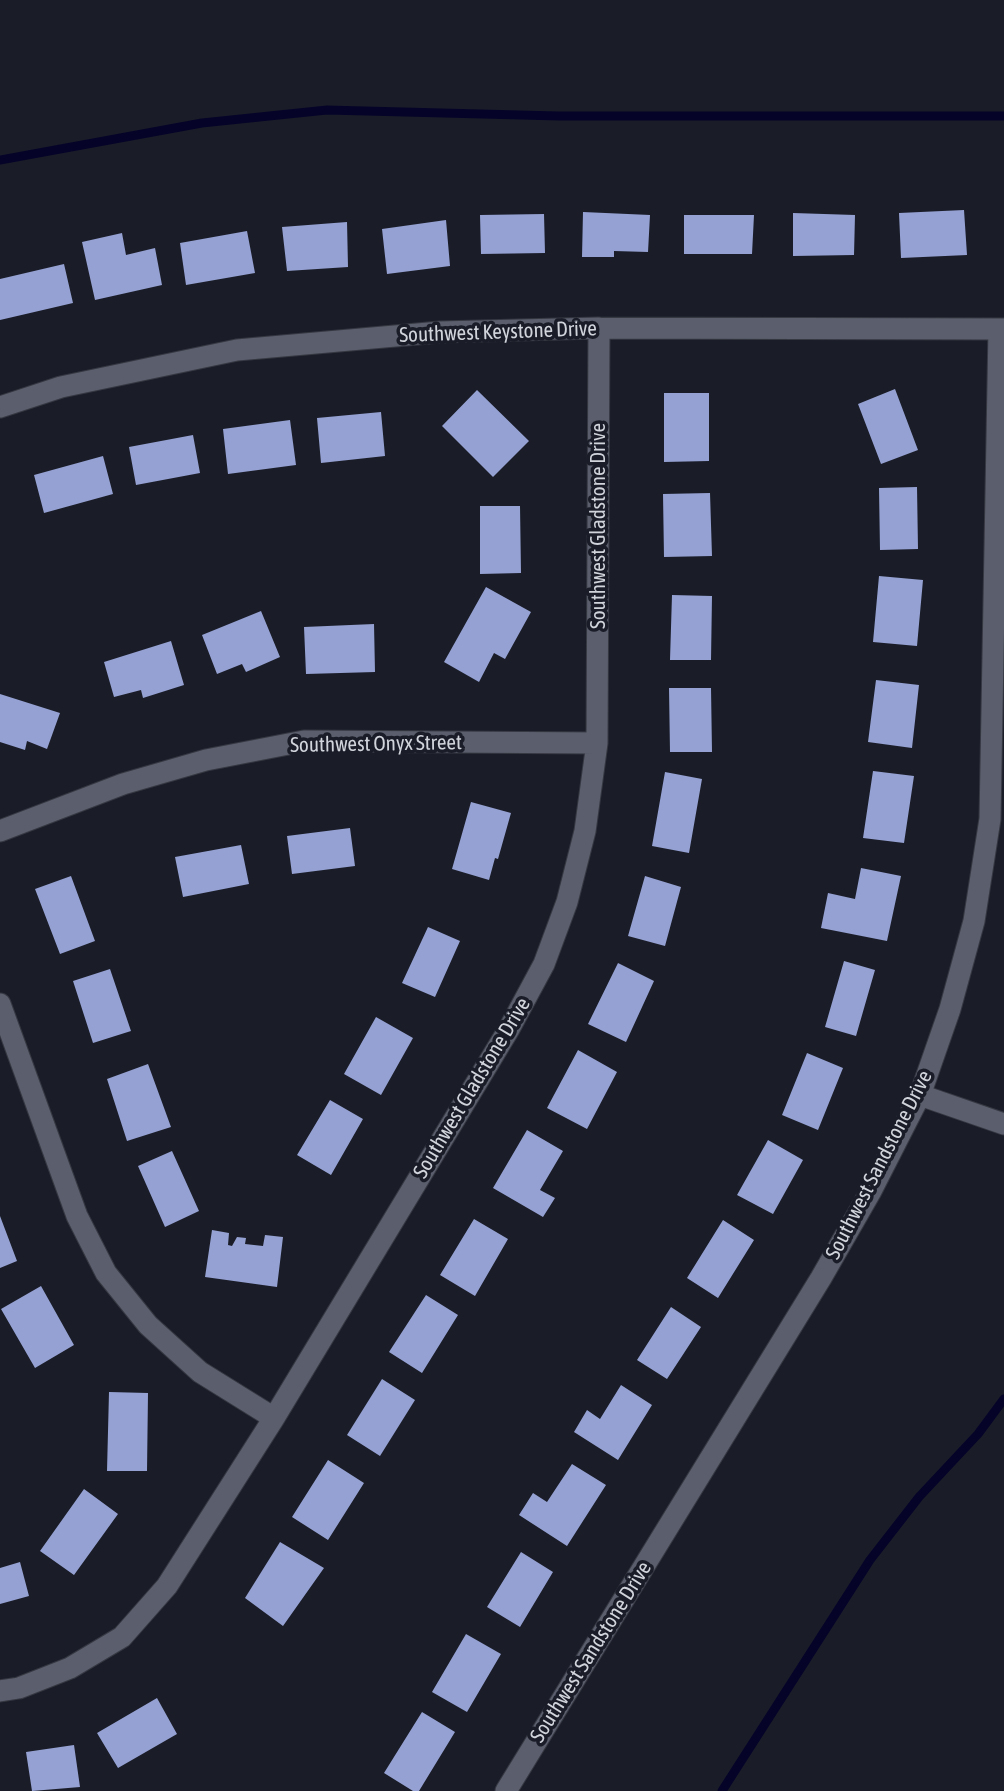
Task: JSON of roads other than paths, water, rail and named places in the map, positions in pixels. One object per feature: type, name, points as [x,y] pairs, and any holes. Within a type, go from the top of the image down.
[{"type":"street","name":"Southwest Keystone Drive","points":[[0,407],[61,387],[237,350],[440,332],[599,328],[1002,329]]},
{"type":"street","name":"Southwest Gladstone Drive","points":[[0,1691],[19,1688],[70,1668],[122,1637],[167,1587],[274,1418],[509,1029],[544,964],[567,902],[585,831],[597,743],[599,328]]},
{"type":"street","name":"Southwest Sandstone Drive","points":[[506,1791],[821,1278],[871,1191],[920,1095],[950,1009],[974,920],[990,819],[1002,329]]},
{"type":"street","name":"Southwest Onyx Street","points":[[0,831],[122,784],[206,760],[304,741],[597,743]]},
{"type":"street","points":[[0,1004],[77,1216],[106,1273],[148,1325],[201,1372],[274,1418]]},
{"type":"street","points":[[920,1095],[1004,1124]]},
{"type":"waterway","points":[[0,160],[202,123],[327,110],[559,116],[1004,116]]},
{"type":"waterway","points":[[722,1791],[870,1560],[919,1497],[978,1434],[1004,1399]]}]
